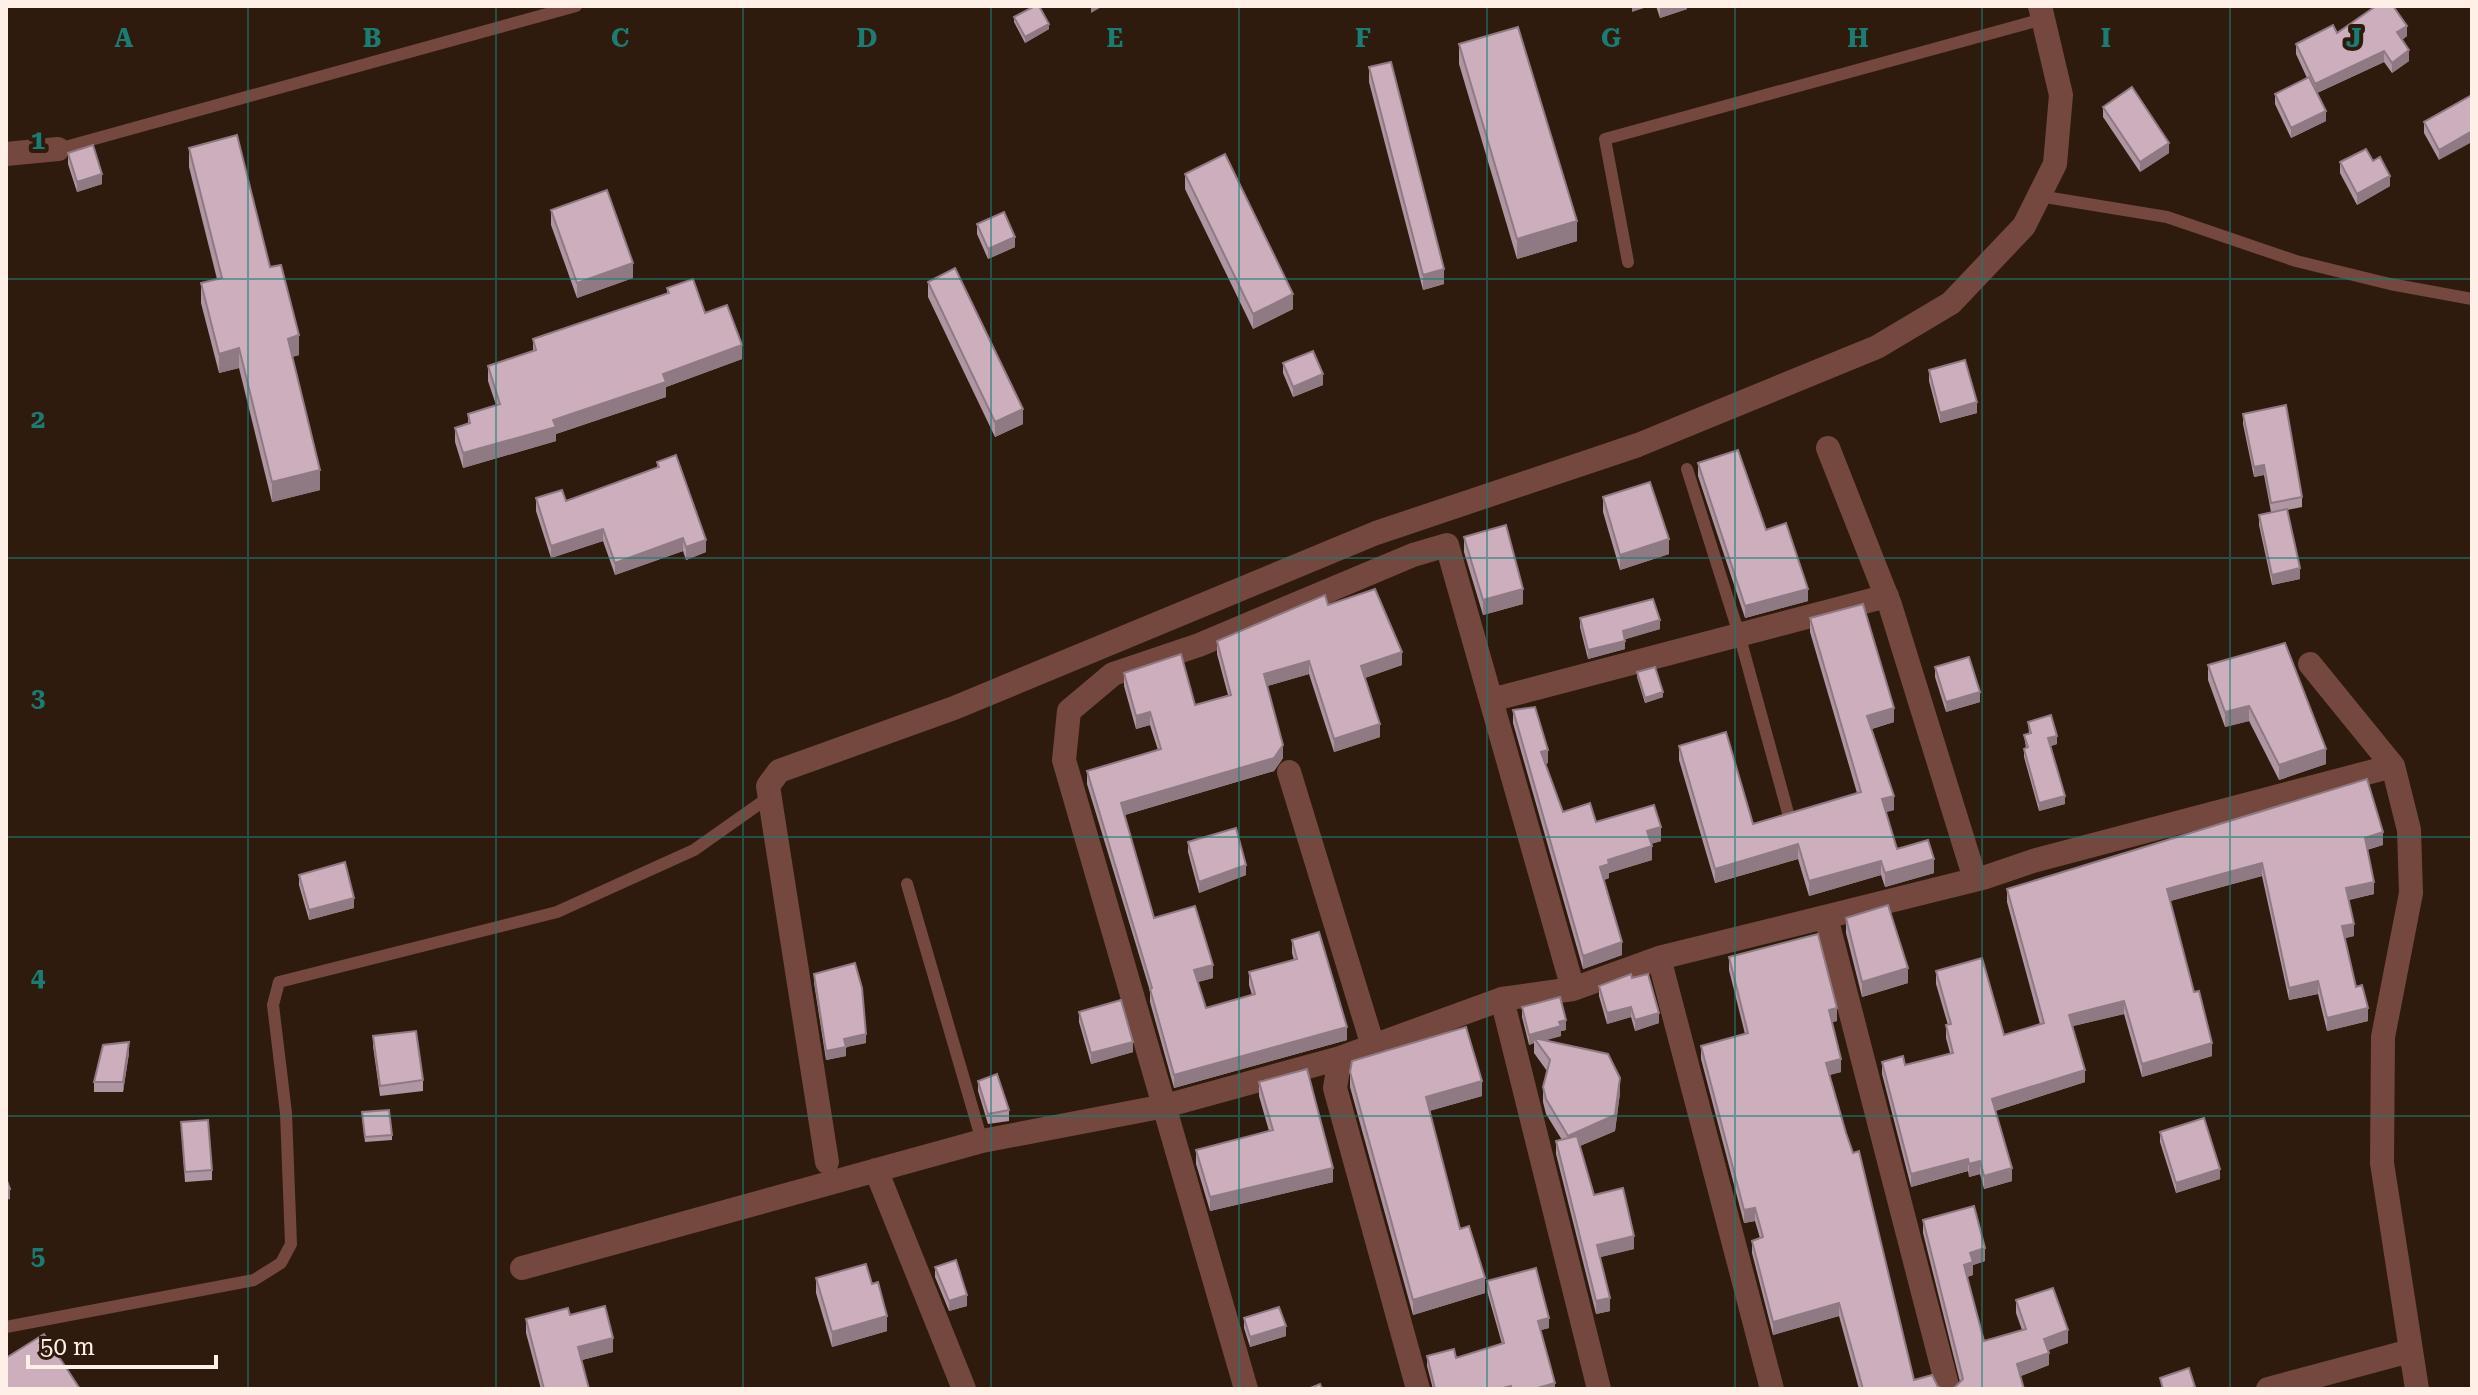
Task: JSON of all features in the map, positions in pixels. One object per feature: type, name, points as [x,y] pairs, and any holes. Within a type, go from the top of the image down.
[{"type":"street","points":[[827,1162],[769,797],[768,786],[779,771],[954,708],[1376,533],[1638,445],[1877,347],[1951,303],[2024,226],[2055,164],[2061,95],[2041,12]]},
{"type":"street","points":[[6,154],[58,149]]},
{"type":"street","points":[[1828,448],[1887,596],[1975,879]]},
{"type":"street","points":[[1246,1389],[1064,760],[1069,711],[1113,674],[1199,645],[1413,555],[1447,545],[1573,989]]},
{"type":"street","points":[[1491,700],[1887,596]]},
{"type":"street","points":[[2310,664],[2393,766],[2409,830],[2411,893],[2383,1037],[2382,1163],[2417,1389]]},
{"type":"street","points":[[522,1268],[982,1141],[1165,1106],[1340,1058],[1502,999],[1573,989],[1659,958],[1975,879],[2393,766]]},
{"type":"street","points":[[1289,772],[1373,1046]]},
{"type":"street","points":[[1826,917],[1948,1389]]},
{"type":"street","points":[[1659,958],[1772,1389]]},
{"type":"street","points":[[1502,999],[1599,1389]]},
{"type":"street","points":[[1340,1058],[1335,1088],[1418,1389]]},
{"type":"street","points":[[876,1170],[964,1389]]},
{"type":"street","points":[[2268,1389],[2410,1351]]},
{"type":"lane","points":[[58,149],[576,6]]},
{"type":"lane","points":[[1628,262],[1605,139],[2041,12]]},
{"type":"lane","points":[[2039,196],[2167,217],[2296,261],[2390,284],[2472,299]]},
{"type":"lane","points":[[1687,469],[1739,634],[1788,813]]},
{"type":"lane","points":[[6,1327],[254,1280],[281,1263],[291,1244],[286,1113],[273,1005],[279,982],[557,912],[694,850],[769,797]]},
{"type":"lane","points":[[907,884],[982,1141]]},
{"type":"building","points":[[1039,6],[1049,24],[1025,37],[1014,17]]},
{"type":"building","points":[[2376,6],[2393,6],[2407,26],[2397,32],[2409,50],[2392,63],[2384,51],[2315,84],[2296,44],[2333,25],[2337,33]]},
{"type":"building","points":[[1518,27],[1577,221],[1517,239],[1459,44]]},
{"type":"building","points":[[1391,62],[1444,269],[1423,275],[1369,67]]},
{"type":"building","points":[[2309,77],[2326,111],[2291,128],[2275,94]]},
{"type":"building","points":[[2132,87],[2169,143],[2140,162],[2103,107]]},
{"type":"building","points":[[2472,95],[2472,131],[2439,150],[2424,122]]},
{"type":"building","points":[[237,135],[270,267],[281,265],[299,335],[288,339],[320,470],[272,482],[239,348],[219,354],[201,283],[222,278],[189,148]]},
{"type":"building","points":[[93,145],[102,174],[77,182],[68,153]]},
{"type":"building","points":[[2366,149],[2373,161],[2380,157],[2390,176],[2357,194],[2340,162]]},
{"type":"building","points":[[1225,154],[1293,294],[1253,314],[1185,174]]},
{"type":"building","points":[[607,190],[633,263],[577,283],[551,210]]},
{"type":"building","points":[[1004,212],[1015,237],[988,249],[977,224]]},
{"type":"building","points":[[955,268],[1023,409],[995,422],[928,282]]},
{"type":"building","points":[[693,279],[705,313],[727,305],[742,345],[663,374],[666,382],[553,420],[556,427],[463,453],[455,428],[470,423],[468,414],[500,404],[488,366],[536,350],[533,339],[669,293],[667,288]]},
{"type":"building","points":[[1313,351],[1323,374],[1293,387],[1283,363]]},
{"type":"building","points":[[1965,360],[1977,402],[1940,413],[1929,370]]},
{"type":"building","points":[[2286,405],[2302,497],[2271,503],[2264,465],[2254,467],[2243,414]]},
{"type":"building","points":[[1738,450],[1766,530],[1786,523],[1808,589],[1745,606],[1698,463]]},
{"type":"building","points":[[676,455],[706,540],[686,547],[683,538],[615,563],[603,529],[551,546],[536,498],[562,490],[566,501],[659,467],[657,462]]},
{"type":"building","points":[[1650,482],[1669,539],[1620,555],[1603,497]]},
{"type":"building","points":[[2287,509],[2300,568],[2272,575],[2259,515]]},
{"type":"building","points":[[1506,525],[1523,589],[1483,600],[1464,537]]},
{"type":"building","points":[[1375,589],[1402,652],[1361,666],[1380,724],[1334,739],[1309,661],[1264,674],[1283,745],[1274,758],[1121,803],[1154,918],[1195,906],[1213,965],[1194,970],[1206,1008],[1255,994],[1249,972],[1297,959],[1292,940],[1319,932],[1347,1027],[1174,1075],[1152,988],[1087,771],[1161,749],[1150,712],[1136,716],[1124,673],[1181,654],[1195,705],[1231,695],[1217,641],[1325,595],[1328,605]]},
{"type":"building","points":[[1653,599],[1660,620],[1623,631],[1625,641],[1588,650],[1580,618]]},
{"type":"building","points":[[1863,604],[1894,708],[1867,716],[1894,796],[1882,799],[1897,849],[1928,840],[1934,859],[1885,873],[1881,861],[1809,881],[1798,844],[1715,869],[1679,746],[1726,732],[1753,824],[1861,792],[1810,618]]},
{"type":"building","points":[[2285,643],[2326,749],[2279,765],[2249,706],[2225,712],[2208,665]]},
{"type":"building","points":[[1969,657],[1980,692],[1946,702],[1935,667]]},
{"type":"building","points":[[1655,667],[1663,692],[1645,698],[1637,672]]},
{"type":"building","points":[[1535,707],[1548,750],[1541,752],[1563,812],[1590,803],[1596,822],[1654,805],[1661,827],[1647,831],[1652,846],[1608,860],[1609,864],[1600,867],[1622,942],[1583,956],[1513,710]]},
{"type":"building","points":[[2051,715],[2057,736],[2048,738],[2065,796],[2039,803],[2024,749],[2028,747],[2024,735],[2031,733],[2028,722]]},
{"type":"building","points":[[2367,779],[2383,832],[2365,838],[2374,882],[2346,888],[2354,924],[2342,926],[2356,987],[2362,985],[2368,1008],[2327,1018],[2318,981],[2289,988],[2262,863],[2167,889],[2194,992],[2199,991],[2212,1043],[2142,1064],[2124,1001],[2069,1015],[2085,1070],[1992,1099],[2012,1168],[1984,1176],[1980,1161],[1969,1164],[1968,1159],[1911,1174],[1882,1062],[1903,1056],[1905,1065],[1953,1053],[1946,1025],[1951,1024],[1936,971],[1982,958],[2004,1035],[2044,1023],[2007,889]]},
{"type":"building","points":[[1236,828],[1246,865],[1199,882],[1188,842]]},
{"type":"building","points":[[345,862],[354,898],[309,910],[299,875]]},
{"type":"building","points":[[1888,905],[1908,968],[1862,982],[1846,918]]},
{"type":"building","points":[[1818,934],[1837,1008],[1829,1010],[1841,1059],[1826,1063],[1853,1153],[1859,1151],[1914,1380],[1932,1375],[1938,1387],[1945,1389],[1863,1389],[1839,1303],[1773,1322],[1752,1241],[1763,1237],[1755,1208],[1744,1210],[1701,1046],[1748,1033],[1729,957]]},
{"type":"building","points":[[855,963],[862,988],[866,1034],[844,1039],[846,1047],[826,1051],[814,974]]},
{"type":"building","points":[[1631,974],[1632,978],[1648,974],[1659,1013],[1635,1020],[1631,1007],[1607,1013],[1599,986]]},
{"type":"building","points":[[1560,997],[1566,1020],[1559,1022],[1561,1026],[1529,1035],[1522,1007]]},
{"type":"building","points":[[1121,1000],[1133,1042],[1091,1053],[1079,1012]]},
{"type":"building","points":[[1466,1027],[1482,1081],[1426,1097],[1460,1229],[1469,1226],[1485,1278],[1413,1300],[1350,1072],[1352,1061]]},
{"type":"building","points":[[416,1031],[423,1080],[380,1086],[373,1036]]},
{"type":"building","points":[[1534,1038],[1608,1054],[1620,1078],[1615,1115],[1568,1136],[1546,1099],[1543,1087],[1550,1060]]},
{"type":"building","points":[[129,1042],[123,1082],[94,1082],[103,1045]]},
{"type":"building","points":[[1307,1069],[1333,1168],[1210,1197],[1196,1150],[1273,1130],[1259,1082]]},
{"type":"building","points":[[997,1074],[1009,1110],[988,1114],[978,1081]]},
{"type":"building","points":[[389,1110],[392,1135],[365,1137],[362,1112]]},
{"type":"building","points":[[2204,1118],[2220,1169],[2176,1183],[2160,1132]]},
{"type":"building","points":[[208,1120],[212,1170],[185,1172],[181,1122]]},
{"type":"building","points":[[1577,1136],[1594,1195],[1623,1188],[1634,1236],[1597,1245],[1610,1298],[1596,1301],[1556,1141]]},
{"type":"building","points":[[1974,1206],[1985,1248],[1970,1253],[1973,1262],[1964,1265],[1984,1341],[2026,1329],[2016,1300],[2053,1288],[2068,1330],[2044,1339],[2049,1353],[2017,1364],[2024,1389],[1953,1389],[1963,1379],[1923,1220]]},
{"type":"building","points":[[956,1260],[967,1295],[949,1301],[935,1267]]},
{"type":"building","points":[[866,1264],[872,1284],[878,1282],[887,1316],[832,1332],[816,1278]]},
{"type":"building","points":[[1536,1268],[1549,1318],[1538,1321],[1555,1383],[1534,1389],[1512,1389],[1511,1386],[1499,1389],[1435,1389],[1427,1356],[1454,1349],[1456,1358],[1504,1343],[1487,1281]]},
{"type":"building","points":[[605,1306],[613,1338],[578,1347],[589,1389],[544,1389],[526,1319],[568,1308],[570,1315]]},
{"type":"building","points":[[1279,1307],[1286,1326],[1250,1337],[1244,1318]]},
{"type":"building","points":[[44,1334],[80,1389],[6,1389],[6,1358]]},
{"type":"building","points":[[2189,1368],[2195,1387],[2163,1389],[2160,1378]]}]
